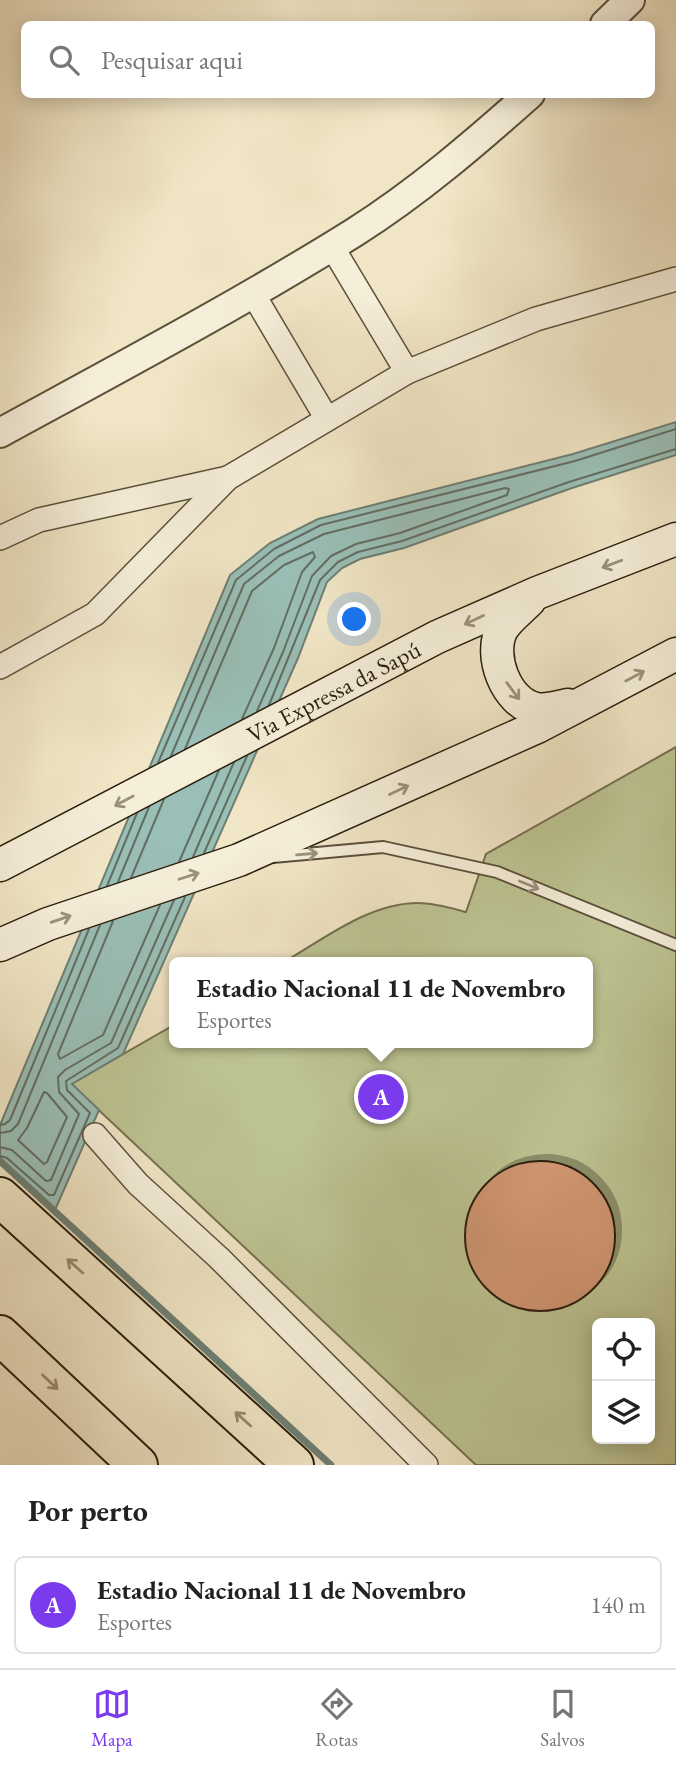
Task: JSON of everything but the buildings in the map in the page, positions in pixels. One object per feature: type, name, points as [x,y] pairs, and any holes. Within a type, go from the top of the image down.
[{"type":"highway","points":[[0,1197],[294,1465]]},
{"type":"highway","points":[[0,1335],[138,1465]]},
{"type":"main road","name":"Via Expressa da Sapú","points":[[0,866],[437,637],[537,593],[676,539]]},
{"type":"main road","points":[[537,593],[502,629],[498,649],[499,668],[508,686],[521,702],[535,709],[551,709],[595,698]]},
{"type":"main road","points":[[0,945],[48,924],[239,860],[390,794],[595,698],[676,654]]},
{"type":"street","points":[[608,21],[630,0]]},
{"type":"street","points":[[0,433],[331,246],[428,180],[525,98]]},
{"type":"street","points":[[331,246],[407,372]]},
{"type":"street","points":[[0,667],[94,614],[228,478],[407,372],[536,319],[676,279]]},
{"type":"street","points":[[252,292],[327,419]]},
{"type":"street","points":[[0,538],[39,520],[228,478]]},
{"type":"street","points":[[94,1135],[138,1184],[219,1258],[426,1465]]},
{"type":"lane","points":[[239,860],[383,847],[497,872],[676,946]]},
{"type":"green space","points":[[676,747],[676,1465],[476,1465],[71,1084],[169,1028],[169,1048],[593,1048],[593,957],[292,957],[348,924],[382,909],[418,903],[466,912],[486,854]]},
{"type":"water","points":[[676,422],[676,455],[572,488],[404,548],[360,559],[342,568],[327,582],[298,658],[123,1054],[72,1084],[99,1110],[55,1210],[0,1161],[0,1125],[230,575],[270,543],[318,519],[573,454]]},
{"type":"waterway","points":[[0,1161],[331,1465]]},
{"type":"place","name":"Estadio Nacional 11 de Novembro","points":[[381,1097]]}]
